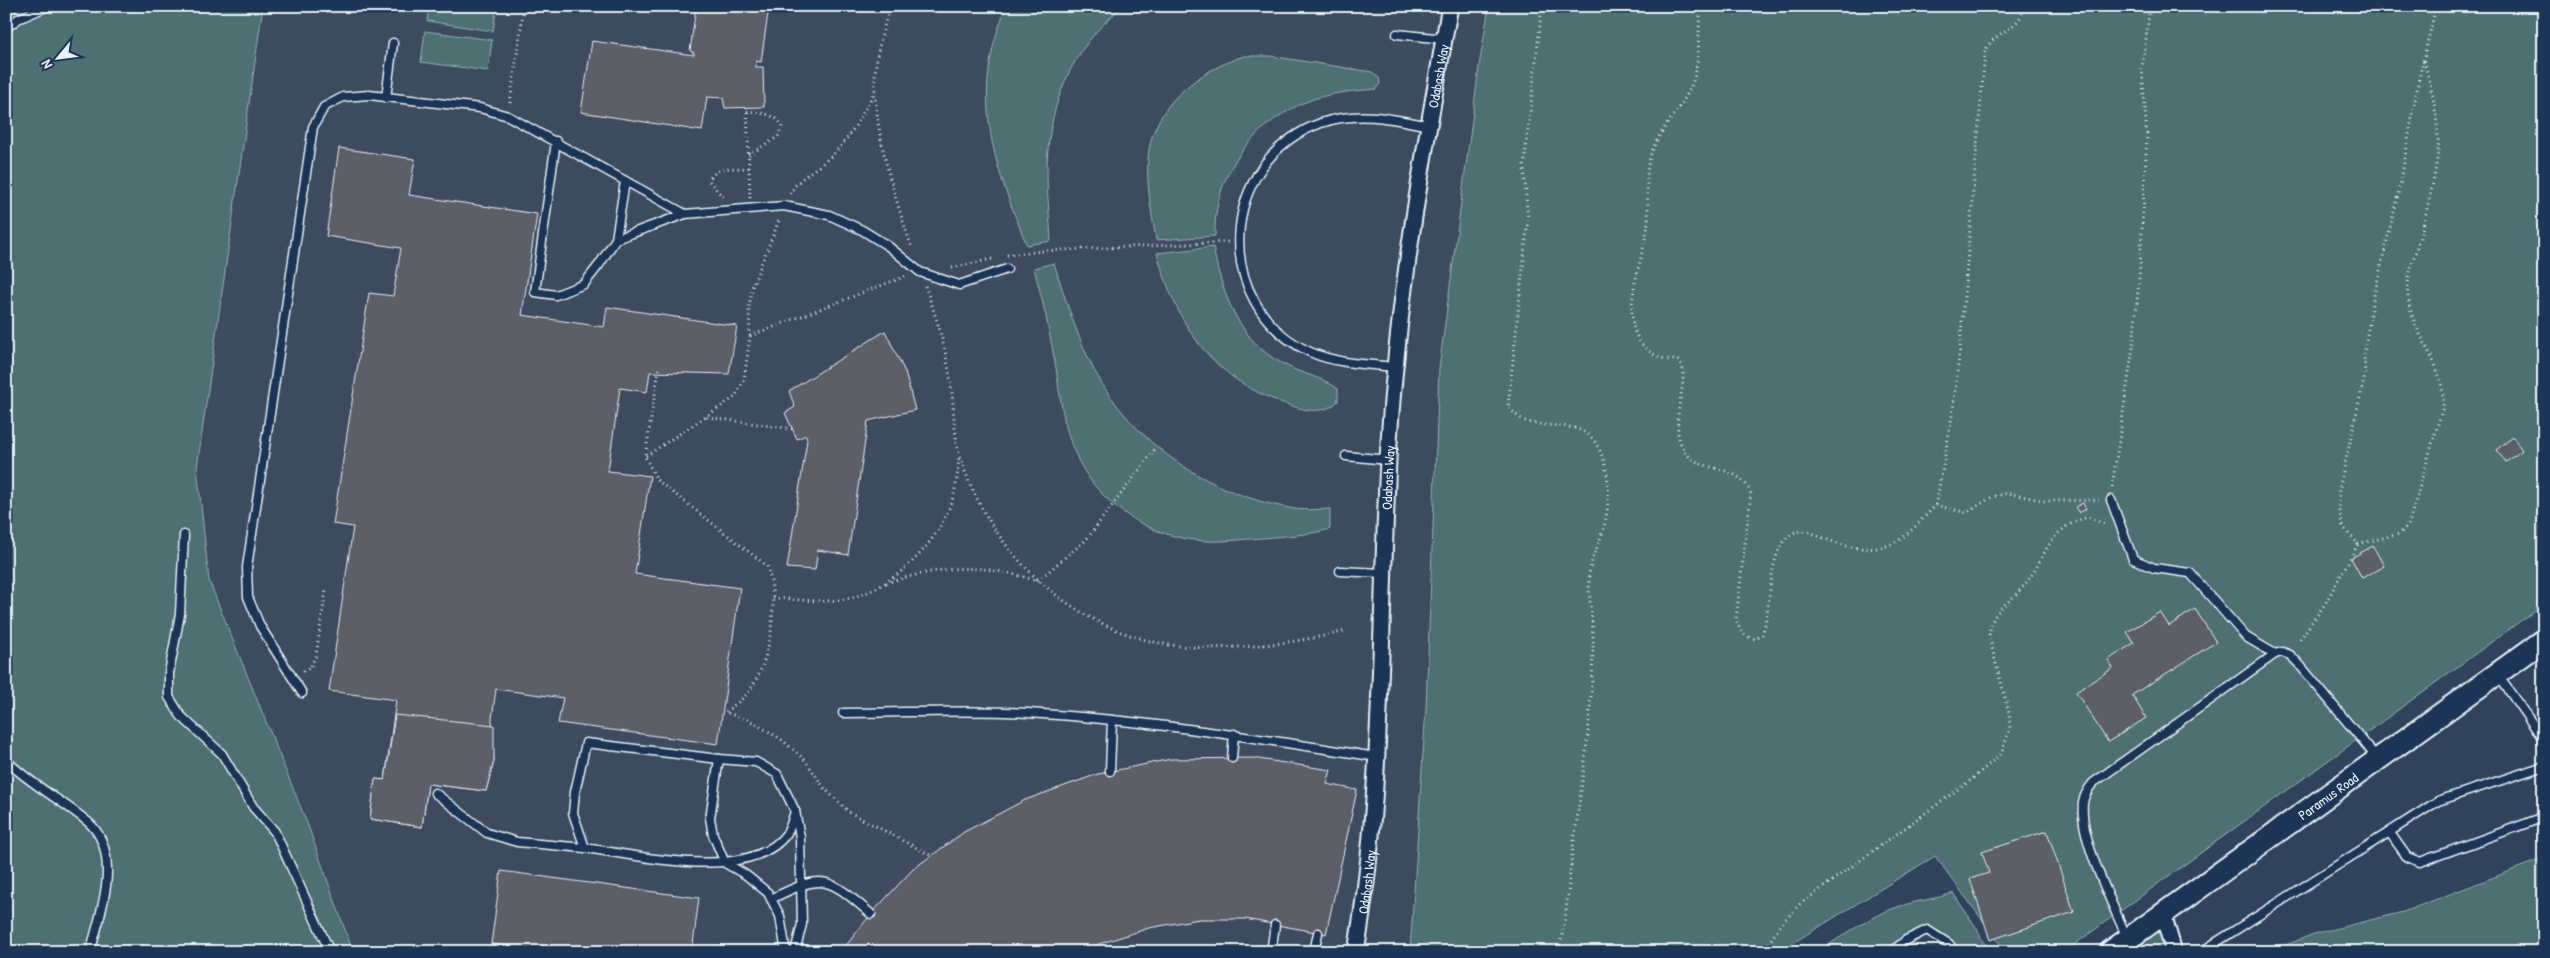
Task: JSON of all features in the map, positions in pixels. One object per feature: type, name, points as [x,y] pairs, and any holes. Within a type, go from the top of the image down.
[{"type":"main road","name":"Paramus Road","points":[[2110,952],[2544,640]]},
{"type":"street","name":"Odabash Way","points":[[1356,952],[1370,854],[1377,757],[1382,573],[1388,460],[1396,367],[1406,279],[1450,6]]},
{"type":"street","points":[[2162,914],[2174,952]]},
{"type":"lane","points":[[6,28],[18,19],[48,6]]},
{"type":"lane","points":[[1397,34],[1444,39]]},
{"type":"lane","points":[[386,98],[393,43]]},
{"type":"lane","points":[[302,693],[257,619],[248,597],[247,567],[313,127],[324,107],[344,97],[370,95],[480,108],[508,116],[685,214]]},
{"type":"lane","points":[[1396,367],[1341,361],[1310,352],[1285,337],[1264,316],[1246,284],[1239,253],[1240,224],[1246,195],[1261,168],[1279,148],[1298,134],[1322,123],[1354,117],[1379,116],[1430,126]]},
{"type":"lane","points":[[556,141],[535,292],[556,295],[584,284],[599,266],[616,239],[625,181]]},
{"type":"lane","points":[[616,239],[685,214],[784,206],[829,215],[862,230],[888,246],[920,272],[959,286],[1007,269]]},
{"type":"lane","points":[[1346,456],[1388,460]]},
{"type":"lane","points":[[2110,500],[2128,540],[2133,559],[2154,568],[2190,573],[2246,637],[2275,654]]},
{"type":"lane","points":[[184,535],[180,614],[169,673],[169,698],[181,716],[222,754],[253,808],[275,832],[330,952]]},
{"type":"lane","points":[[1340,571],[1382,573]]},
{"type":"lane","points":[[2128,939],[2092,851],[2083,815],[2084,796],[2093,783],[2275,654],[2282,652],[2290,655],[2299,664],[2378,759]]},
{"type":"lane","points":[[2497,674],[2544,740]]},
{"type":"lane","points":[[843,713],[1026,712],[1234,734],[1377,757]]},
{"type":"lane","points":[[1110,771],[1112,720]]},
{"type":"lane","points":[[1232,758],[1234,734]]},
{"type":"lane","points":[[586,848],[574,812],[575,792],[586,743],[756,762],[777,774],[795,811],[800,837],[802,924],[795,952]]},
{"type":"lane","points":[[719,759],[710,818],[713,835],[725,863],[746,875],[768,893],[780,916],[786,952]]},
{"type":"lane","points":[[6,760],[23,778],[89,823],[104,843],[107,882],[90,952]]},
{"type":"lane","points":[[2201,952],[2438,801],[2544,766]]},
{"type":"lane","points":[[435,793],[487,833],[517,842],[586,848],[698,863],[725,863],[752,857],[778,842],[788,832],[795,811]]},
{"type":"lane","points":[[2390,833],[2407,857],[2420,862],[2544,817]]},
{"type":"lane","points":[[771,899],[801,884],[822,880],[838,886],[871,914]]},
{"type":"lane","points":[[1271,952],[1275,925]]},
{"type":"lane","points":[[1891,952],[1906,940],[1927,930],[1949,944],[1955,952]]},
{"type":"lane","points":[[1314,952],[1318,933]]},
{"type":"path","points":[[508,116],[524,6]]},
{"type":"path","points":[[890,6],[880,40],[875,91],[882,150],[920,272],[935,312],[950,376],[960,455],[976,496],[1002,542],[1037,581],[1092,618],[1113,629],[1160,644],[1221,648],[1311,640],[1346,631]]},
{"type":"path","points":[[1542,6],[1524,167],[1528,220],[1508,407],[1529,422],[1570,427],[1588,435],[1595,442],[1602,458],[1608,498],[1603,531],[1592,555],[1589,581],[1593,641],[1589,730],[1568,904],[1558,952]]},
{"type":"path","points":[[1701,6],[1694,78],[1680,104],[1664,125],[1651,151],[1647,168],[1648,220],[1637,270],[1632,322],[1636,334],[1646,348],[1659,357],[1679,360],[1685,369],[1678,408],[1679,436],[1682,448],[1689,457],[1699,463],[1739,476],[1745,480],[1752,494],[1736,618],[1738,628],[1749,638],[1756,639],[1762,635],[1780,548],[1788,535],[1796,531],[1806,531],[1837,543],[1855,547],[1886,546],[1905,536],[1936,505],[1952,416],[1959,357],[1985,52],[1988,42],[1995,35],[2008,30],[2019,21],[2024,6]]},
{"type":"path","points":[[1936,505],[1966,513],[1992,497],[2007,493],[2045,501],[2110,500],[2133,347],[2140,267],[2147,136],[2142,70],[2150,6]]},
{"type":"path","points":[[2358,544],[2343,527],[2339,510],[2339,490],[2358,409],[2372,304],[2400,186],[2423,58],[2436,6]]},
{"type":"path","points":[[2300,640],[2325,604],[2358,544],[2399,534],[2408,526],[2443,407],[2444,392],[2440,376],[2411,310],[2408,296],[2408,284],[2422,230],[2438,150],[2431,80],[2423,58]]},
{"type":"path","points":[[645,456],[734,397],[744,380],[750,336],[749,307],[752,287],[774,238],[784,206],[794,184],[830,158],[854,129],[875,91]]},
{"type":"path","points":[[748,155],[778,137],[782,126],[776,118],[747,109],[748,155],[750,208]]},
{"type":"path","points":[[732,198],[724,198],[711,184],[710,178],[714,172],[721,169],[749,168]]},
{"type":"path","points":[[741,198],[750,198]]},
{"type":"path","points":[[1003,256],[1043,251],[1239,242]]},
{"type":"path","points":[[750,336],[899,278],[920,272],[954,268],[993,258]]},
{"type":"path","points":[[2543,370],[2537,354],[2544,332]]},
{"type":"path","points":[[2540,345],[2544,351]]},
{"type":"path","points":[[659,369],[645,456],[657,480],[767,566],[772,581],[773,598],[770,640],[762,664],[746,694],[725,712],[753,722],[781,739],[805,760],[825,789],[849,812],[932,856]]},
{"type":"path","points":[[2544,412],[2540,416],[2544,427]]},
{"type":"path","points":[[707,416],[793,429]]},
{"type":"path","points":[[1037,581],[1086,540],[1156,448]]},
{"type":"path","points":[[886,583],[921,552],[941,525],[954,494],[960,455]]},
{"type":"path","points":[[1763,952],[1782,923],[1800,904],[1970,780],[2002,754],[2010,729],[2009,713],[1993,657],[1990,625],[1995,614],[2022,588],[2041,555],[2056,535],[2074,521],[2088,517],[2100,521],[2128,540]]},
{"type":"path","points":[[773,598],[825,600],[856,597],[886,583],[945,568],[1009,572],[1037,581]]},
{"type":"path","points":[[291,675],[310,668],[316,656],[326,589]]},
{"type":"shaded area","points":[[263,6],[1489,6],[1480,60],[1439,369],[1426,708],[1410,952],[353,952],[307,823],[209,581],[197,467]]},
{"type":"green space","points":[[6,6],[263,6],[197,467],[209,581],[307,823],[353,952],[6,952]]},
{"type":"green space","points":[[429,6],[497,6],[493,31],[427,21]]},
{"type":"green space","points":[[1007,6],[1124,6],[1105,22],[1089,41],[1076,60],[1065,82],[1051,127],[1048,151],[1047,184],[1051,241],[1027,245],[995,156],[987,98],[989,68],[996,38]]},
{"type":"green space","points":[[1489,6],[2544,6],[2544,604],[2064,952],[2006,952],[1935,856],[1778,952],[1410,952],[1426,708],[1439,369],[1480,60]]},
{"type":"green space","points":[[425,31],[492,40],[488,71],[421,62]]},
{"type":"green space","points":[[1244,56],[1270,56],[1372,72],[1379,78],[1380,84],[1376,89],[1316,98],[1288,111],[1270,123],[1253,138],[1240,154],[1229,173],[1221,192],[1216,214],[1215,236],[1156,240],[1150,200],[1148,159],[1151,140],[1158,123],[1180,93],[1194,81],[1210,71]]},
{"type":"green space","points":[[1213,247],[1228,299],[1244,330],[1269,355],[1291,368],[1326,381],[1338,389],[1338,401],[1333,405],[1322,410],[1310,410],[1292,406],[1265,396],[1241,383],[1203,349],[1188,328],[1176,306],[1157,253]]},
{"type":"green space","points":[[1054,263],[1077,331],[1094,370],[1110,397],[1130,421],[1176,461],[1230,491],[1259,501],[1289,508],[1304,510],[1330,509],[1330,529],[1297,535],[1227,541],[1185,539],[1165,534],[1146,526],[1111,503],[1084,471],[1071,443],[1065,422],[1051,343],[1034,268]]},
{"type":"green space","points":[[2544,858],[2544,952],[2268,952],[2314,934],[2403,912]]},
{"type":"green space","points":[[1953,893],[1976,927],[1983,942],[1997,952],[1947,952],[1928,933],[1902,952],[1818,952],[1860,925],[1894,908]]},
{"type":"green space","points":[[2163,914],[2174,952],[2110,952]]},
{"type":"building","points":[[696,6],[769,6],[761,62],[756,61],[756,67],[763,67],[764,107],[725,108],[723,98],[707,97],[702,131],[581,112],[592,41],[694,55],[690,51]]},
{"type":"building","points":[[339,148],[415,159],[409,195],[537,214],[522,315],[604,327],[607,307],[737,326],[729,374],[650,372],[647,392],[620,388],[608,471],[650,476],[635,574],[740,588],[718,744],[558,723],[563,698],[496,689],[492,719],[494,761],[486,791],[428,784],[422,827],[370,819],[375,779],[385,780],[396,700],[329,691],[353,527],[333,524],[369,293],[393,296],[401,248],[326,236]]},
{"type":"building","points":[[885,331],[905,372],[915,410],[868,421],[848,555],[818,550],[815,570],[787,568],[807,440],[806,435],[797,439],[785,413],[795,407],[789,391]]},
{"type":"building","points":[[2513,437],[2522,450],[2506,462],[2496,450]]},
{"type":"building","points":[[2083,503],[2086,509],[2079,513],[2075,507]]},
{"type":"building","points":[[2373,546],[2384,566],[2362,578],[2351,558]]},
{"type":"building","points":[[2195,609],[2216,642],[2132,695],[2146,718],[2108,742],[2076,692],[2113,668],[2108,660],[2134,643],[2127,632],[2160,612],[2169,626]]},
{"type":"building","points":[[2544,697],[2544,713],[2537,703]]},
{"type":"building","points":[[395,715],[494,725],[494,761],[486,791],[428,784],[422,827],[370,819],[375,779],[385,780]]},
{"type":"building","points":[[1252,758],[1331,770],[1327,784],[1357,790],[1326,934],[1245,919],[1199,919],[1149,928],[1099,944],[1085,952],[841,952],[871,914],[913,869],[964,832],[1025,800],[1098,774],[1171,759]]},
{"type":"building","points":[[2047,831],[2074,912],[1990,940],[1970,879],[1989,873],[1982,852]]},
{"type":"building","points":[[501,871],[699,898],[692,952],[550,952],[491,944]]}]
